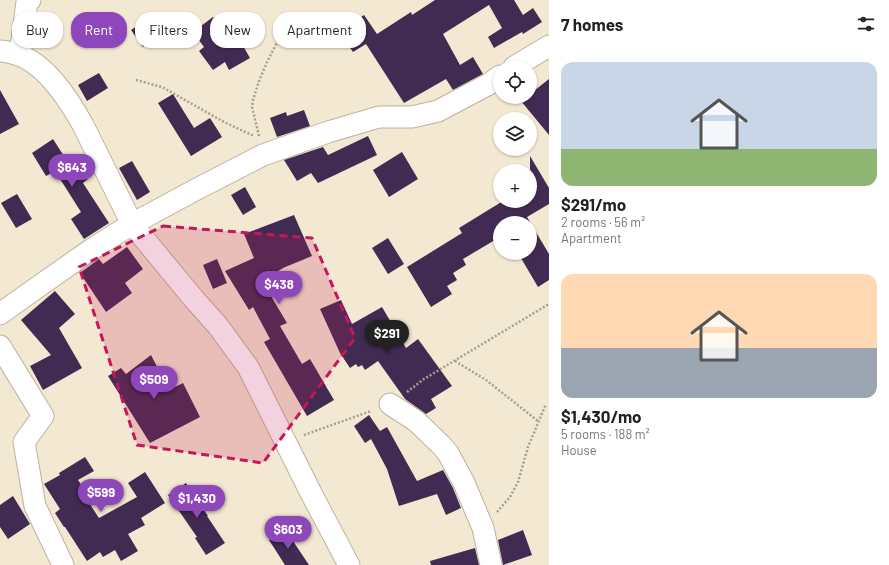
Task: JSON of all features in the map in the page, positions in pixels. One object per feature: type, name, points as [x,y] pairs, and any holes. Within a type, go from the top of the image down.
[{"type":"street","points":[[28,1],[10,53],[33,62],[48,75],[63,94],[83,125],[132,224],[218,326],[248,367],[349,565]]},
{"type":"street","points":[[526,60],[549,46]]},
{"type":"street","points":[[0,314],[48,279],[132,224],[263,155],[328,132],[379,117],[412,117],[438,112],[493,81]]},
{"type":"street","points":[[0,346],[43,416],[24,442],[35,506],[63,565]]},
{"type":"street","points":[[390,404],[416,421],[441,445],[448,454],[464,483],[483,528],[491,565]]},
{"type":"path","points":[[136,80],[162,87],[224,122],[260,139],[252,107],[253,100],[267,62],[274,48]]},
{"type":"path","points":[[286,441],[390,404],[424,379],[549,304]]},
{"type":"path","points":[[455,361],[486,380],[538,421]]},
{"type":"path","points":[[483,528],[510,497],[518,482],[528,446],[546,404]]},
{"type":"highlighted area","points":[[163,226],[312,238],[355,338],[263,463],[137,445],[79,267]]},
{"type":"building","points":[[435,0],[514,0],[523,15],[533,8],[542,22],[523,34],[522,32],[494,48],[488,37],[502,28],[489,5],[443,34],[460,65],[473,57],[483,74],[453,90],[446,79],[404,103],[366,44],[366,18],[377,34],[411,12],[412,15]]},
{"type":"building","points":[[210,19],[210,48],[244,48],[250,58],[229,70],[225,62],[213,70],[199,51],[204,47],[202,44],[202,25]]},
{"type":"building","points":[[135,27],[135,36],[131,30]]},
{"type":"building","points":[[350,48],[360,48],[353,52]]},
{"type":"building","points":[[99,73],[108,88],[87,101],[78,85]]},
{"type":"building","points":[[549,79],[549,135],[537,120],[537,112],[530,112],[523,104],[537,104],[537,88]]},
{"type":"building","points":[[0,90],[19,124],[0,134]]},
{"type":"building","points":[[173,94],[194,128],[210,118],[222,137],[191,156],[158,103]]},
{"type":"building","points":[[304,110],[310,126],[277,137],[270,118],[286,112],[287,116]]},
{"type":"building","points":[[368,136],[377,155],[318,183],[311,173],[297,181],[284,160],[323,147],[328,155]]},
{"type":"building","points":[[53,139],[69,164],[75,160],[88,179],[83,183],[109,223],[84,239],[71,219],[81,212],[55,171],[46,176],[32,153]]},
{"type":"building","points":[[402,152],[418,179],[389,197],[373,170]]},
{"type":"building","points":[[530,156],[535,164],[530,164]]},
{"type":"building","points":[[132,161],[150,192],[137,200],[119,168]]},
{"type":"building","points":[[537,168],[549,188],[549,204],[529,216],[493,216],[493,241],[463,259],[466,265],[453,273],[457,280],[447,286],[452,294],[431,307],[407,267],[462,233],[459,228],[493,207],[537,208]]},
{"type":"building","points":[[245,187],[256,207],[243,215],[231,195]]},
{"type":"building","points":[[17,194],[32,219],[16,228],[1,203]]},
{"type":"building","points":[[294,215],[312,256],[283,268],[262,281],[287,323],[280,326],[302,364],[310,359],[334,400],[307,416],[264,342],[270,339],[253,307],[249,310],[225,271],[254,258],[244,234]]},
{"type":"building","points":[[537,234],[549,254],[549,280],[538,287],[522,260],[537,260]]},
{"type":"building","points":[[388,238],[404,264],[388,274],[372,248]]},
{"type":"building","points":[[127,247],[143,269],[125,283],[132,293],[106,312],[80,273],[99,259],[103,264]]},
{"type":"building","points":[[217,259],[227,283],[213,289],[203,265]]},
{"type":"building","points":[[55,291],[75,314],[59,328],[82,368],[43,390],[30,366],[51,355],[21,320]]},
{"type":"building","points":[[341,300],[352,324],[382,307],[406,348],[418,339],[452,386],[431,399],[436,408],[426,414],[405,399],[378,361],[365,370],[362,365],[358,367],[356,364],[350,368],[340,353],[320,309]]},
{"type":"building","points":[[151,355],[169,390],[183,383],[200,417],[150,443],[108,376],[121,368],[126,374]]},
{"type":"building","points":[[369,415],[380,431],[387,427],[417,481],[443,470],[453,488],[461,508],[446,515],[437,494],[399,506],[387,469],[371,439],[365,443],[354,426]]},
{"type":"building","points":[[85,457],[94,471],[78,480],[85,490],[82,492],[99,518],[137,497],[128,483],[145,472],[165,503],[141,518],[145,525],[128,534],[138,551],[121,561],[115,550],[103,557],[100,552],[87,561],[55,513],[60,509],[44,484],[60,475],[59,473]]},
{"type":"building","points":[[186,483],[225,543],[206,555],[195,538],[197,537],[168,495]]},
{"type":"building","points":[[13,496],[30,524],[8,539],[0,527],[0,505]]},
{"type":"building","points":[[285,529],[309,565],[285,565],[269,540]]},
{"type":"building","points":[[523,530],[532,555],[503,565],[498,540]]},
{"type":"building","points":[[475,548],[479,565],[431,565],[430,561]]}]
